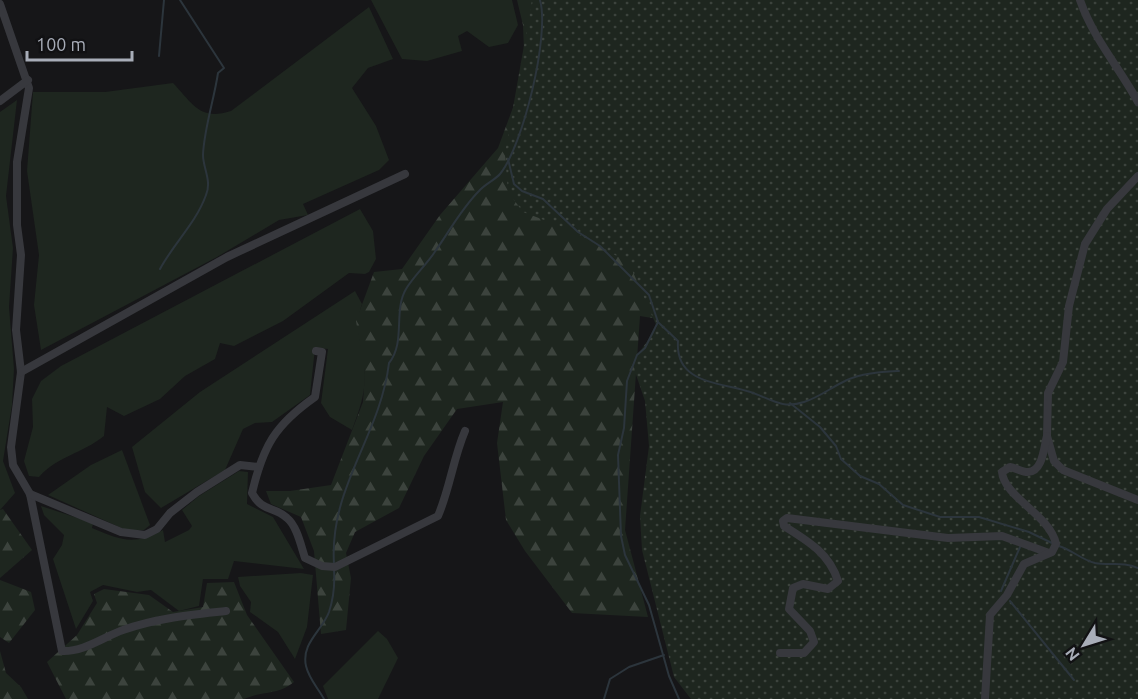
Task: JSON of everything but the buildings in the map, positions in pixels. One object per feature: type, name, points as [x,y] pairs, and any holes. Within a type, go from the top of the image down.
[{"type":"street","points":[[1080,0],[1089,25],[1102,48],[1128,83],[1138,102]]},
{"type":"street","points":[[0,4],[29,88],[17,162],[17,225],[21,255],[16,330],[21,372],[11,447],[13,465],[30,494],[62,651],[75,652],[123,630],[173,617],[226,610]]},
{"type":"street","points":[[0,101],[28,80]]},
{"type":"street","points":[[21,372],[227,257],[405,174]]},
{"type":"street","points":[[984,699],[989,666],[990,615],[1007,595],[1020,567],[1049,553],[1056,544],[1054,535],[1028,504],[1008,487],[1002,472],[1010,466],[1026,472],[1035,471],[1039,467],[1047,436],[1048,393],[1063,362],[1069,306],[1085,244],[1107,209],[1138,176]]},
{"type":"street","points":[[316,351],[322,352],[322,360],[315,397],[283,421],[276,430],[265,448],[252,493],[258,502],[289,519],[305,558],[322,566],[335,567],[438,516],[447,494],[453,462],[465,431]]},
{"type":"street","points":[[1047,436],[1054,461],[1063,470],[1138,500]]},
{"type":"street","points":[[30,494],[122,532],[145,535],[157,529],[170,513],[197,492],[240,465],[259,468]]},
{"type":"street","points":[[780,652],[804,653],[814,642],[810,631],[789,609],[793,588],[803,584],[828,589],[838,581],[833,567],[819,548],[784,526],[783,521],[787,518],[948,538],[1002,536],[1049,553]]},
{"type":"green space","points":[[371,0],[512,0],[518,25],[508,43],[489,47],[467,31],[458,36],[462,51],[427,61],[402,59]]},
{"type":"green space","points":[[517,0],[622,0],[731,331],[640,316],[625,530],[648,617],[572,613],[525,551],[506,520],[497,443],[503,402],[457,409],[424,456],[399,508],[355,532],[346,553],[351,578],[346,630],[321,634],[314,551],[301,517],[271,504],[266,491],[290,491],[331,485],[363,402],[365,373],[356,321],[374,272],[402,269],[440,215],[498,148],[525,75],[523,25]]},
{"type":"green space","points":[[532,0],[1138,0],[1138,699],[691,699],[674,677],[642,550],[640,516],[649,446],[645,401],[632,363],[657,327],[629,263],[573,231],[523,212],[508,192],[505,153]]},
{"type":"green space","points":[[369,7],[393,59],[368,68],[352,88],[376,126],[389,160],[379,170],[303,204],[308,215],[279,220],[217,257],[41,350],[34,305],[39,255],[27,171],[33,92],[105,92],[173,83],[198,109],[220,114],[231,111]]},
{"type":"green space","points":[[17,100],[6,196],[13,248],[9,307],[14,369],[12,405],[3,461],[15,493],[0,510],[0,112]]},
{"type":"green space","points":[[360,209],[373,231],[376,259],[369,272],[349,273],[283,321],[234,346],[220,343],[215,359],[185,376],[160,399],[124,416],[107,407],[104,436],[53,465],[39,477],[29,476],[24,461],[33,427],[32,399],[41,381],[61,366]]},
{"type":"green space","points":[[355,291],[362,304],[358,323],[365,382],[352,430],[330,417],[321,403],[328,349],[315,348],[310,395],[272,422],[255,423],[243,429],[225,470],[161,508],[145,492],[132,447],[200,392]]},
{"type":"green space","points":[[122,450],[150,525],[144,530],[128,531],[48,495],[91,465]]},
{"type":"green space","points":[[239,471],[248,472],[247,504],[273,517],[304,569],[234,561],[228,579],[203,579],[199,606],[179,611],[151,590],[137,592],[103,585],[90,592],[93,601],[76,629],[53,559],[62,545],[64,535],[44,515],[41,506],[93,523],[92,528],[127,540],[143,538],[163,530],[165,542],[189,530],[192,526],[182,510],[199,496]]},
{"type":"green space","points":[[3,509],[32,550],[0,578],[0,510]]},
{"type":"green space","points":[[301,573],[313,575],[307,627],[295,659],[278,632],[250,612],[251,602],[240,586],[238,577]]},
{"type":"green space","points":[[0,580],[31,592],[35,610],[9,643],[0,637]]},
{"type":"green space","points":[[234,582],[247,615],[294,682],[282,689],[244,699],[66,699],[47,662],[77,635],[97,603],[94,594],[104,589],[149,595],[173,612],[203,607],[207,583]]},
{"type":"green space","points":[[378,631],[387,639],[398,658],[378,699],[328,699],[323,686]]},
{"type":"green space","points":[[0,651],[6,673],[21,687],[28,699],[0,699]]},
{"type":"waterway","points":[[159,56],[164,0]]},
{"type":"waterway","points":[[160,269],[197,215],[208,190],[203,160],[204,145],[218,73],[224,68],[180,0]]},
{"type":"waterway","points":[[334,564],[339,511],[384,390],[389,363],[397,346],[402,298],[409,284],[431,257],[466,205],[500,174],[509,160],[525,116],[538,63],[542,16],[540,0]]},
{"type":"waterway","points":[[508,159],[514,184],[522,191],[543,199],[578,232],[600,246],[649,295],[658,322],[645,348],[637,355],[627,381],[624,428],[618,455],[621,536],[625,555],[649,605],[669,676],[679,699]]},
{"type":"waterway","points":[[659,323],[678,341],[679,355],[683,365],[691,373],[781,404],[796,404],[809,400],[858,376],[899,371]]},
{"type":"waterway","points":[[790,403],[820,427],[836,446],[841,459],[860,476],[879,484],[903,505],[940,517],[979,517],[1029,532],[1054,544]]},
{"type":"waterway","points":[[1059,546],[1095,563],[1138,568]]},
{"type":"waterway","points":[[1001,591],[1020,547]]},
{"type":"waterway","points":[[324,699],[309,675],[305,658],[309,644],[329,612],[334,591],[334,570]]},
{"type":"waterway","points":[[1010,601],[1074,680]]},
{"type":"waterway","points":[[604,699],[610,679],[629,667],[664,655]]}]
